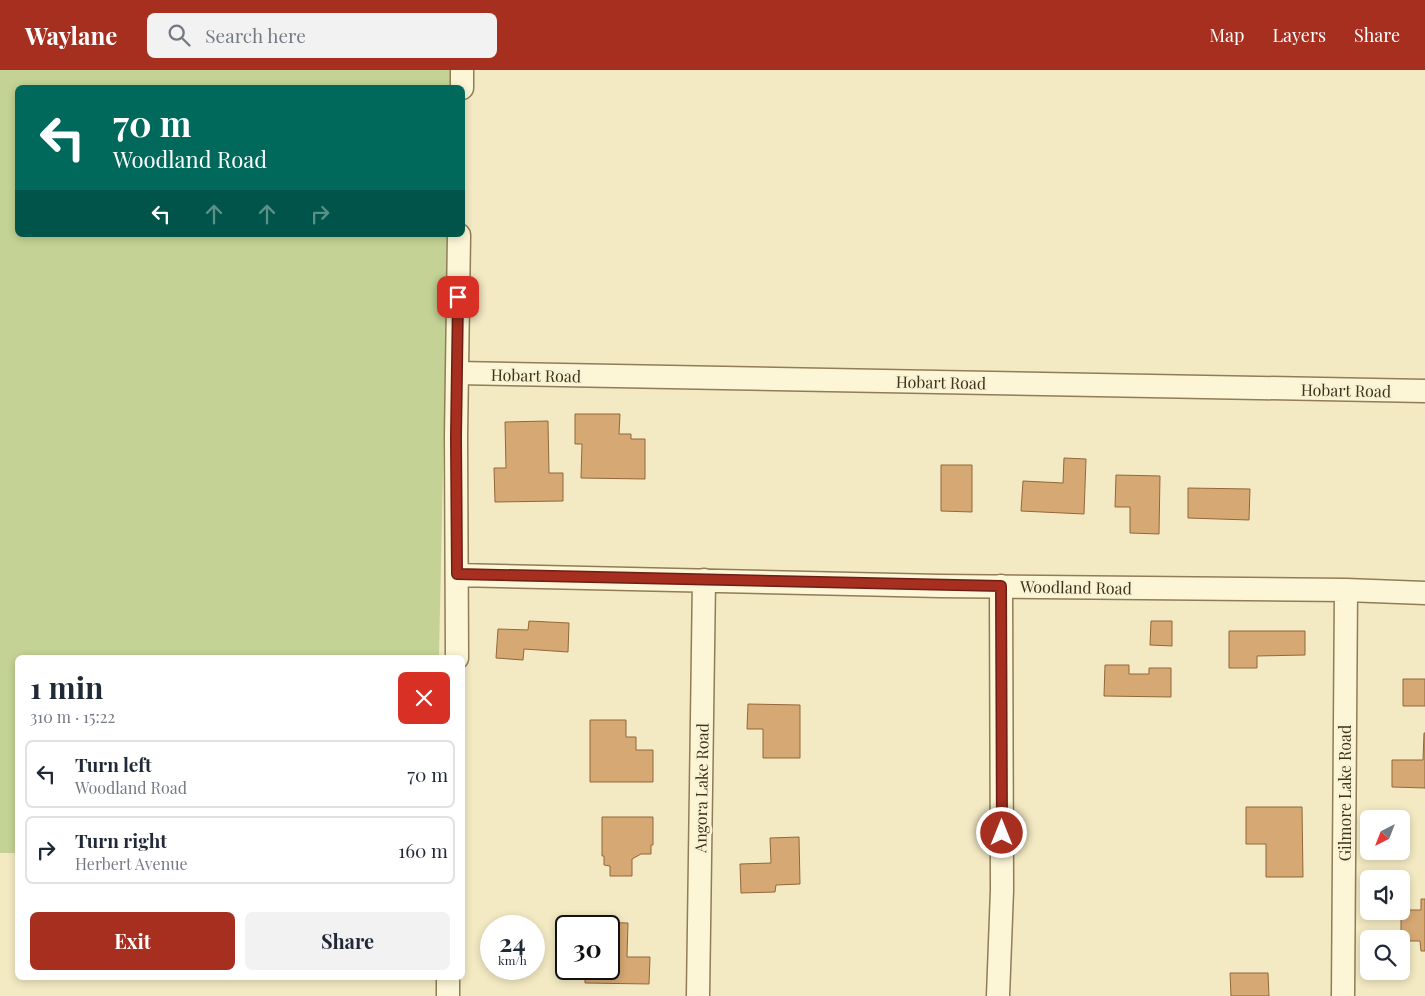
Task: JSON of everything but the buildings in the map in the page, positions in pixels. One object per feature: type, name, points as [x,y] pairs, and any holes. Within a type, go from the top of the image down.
[{"type":"street","points":[[462,70],[462,85]]},
{"type":"street","points":[[456,655],[459,237]]},
{"type":"street","name":"Hobart Road","points":[[457,373],[1425,391]]},
{"type":"street","name":"Woodland Road","points":[[457,574],[1425,593]]},
{"type":"street","name":"Angora Lake Road","points":[[698,996],[704,580]]},
{"type":"street","points":[[998,996],[1002,890],[1001,586]]},
{"type":"street","name":"Gilmore Lake Road","points":[[1343,996],[1346,590]]},
{"type":"street","points":[[448,980],[448,996]]},
{"type":"green space","points":[[0,70],[452,70],[451,85],[15,85],[15,237],[448,237],[439,655],[15,655],[15,853],[0,853]]},
{"type":"route","points":[[458,297],[457,574],[1001,586],[1002,833]]}]
